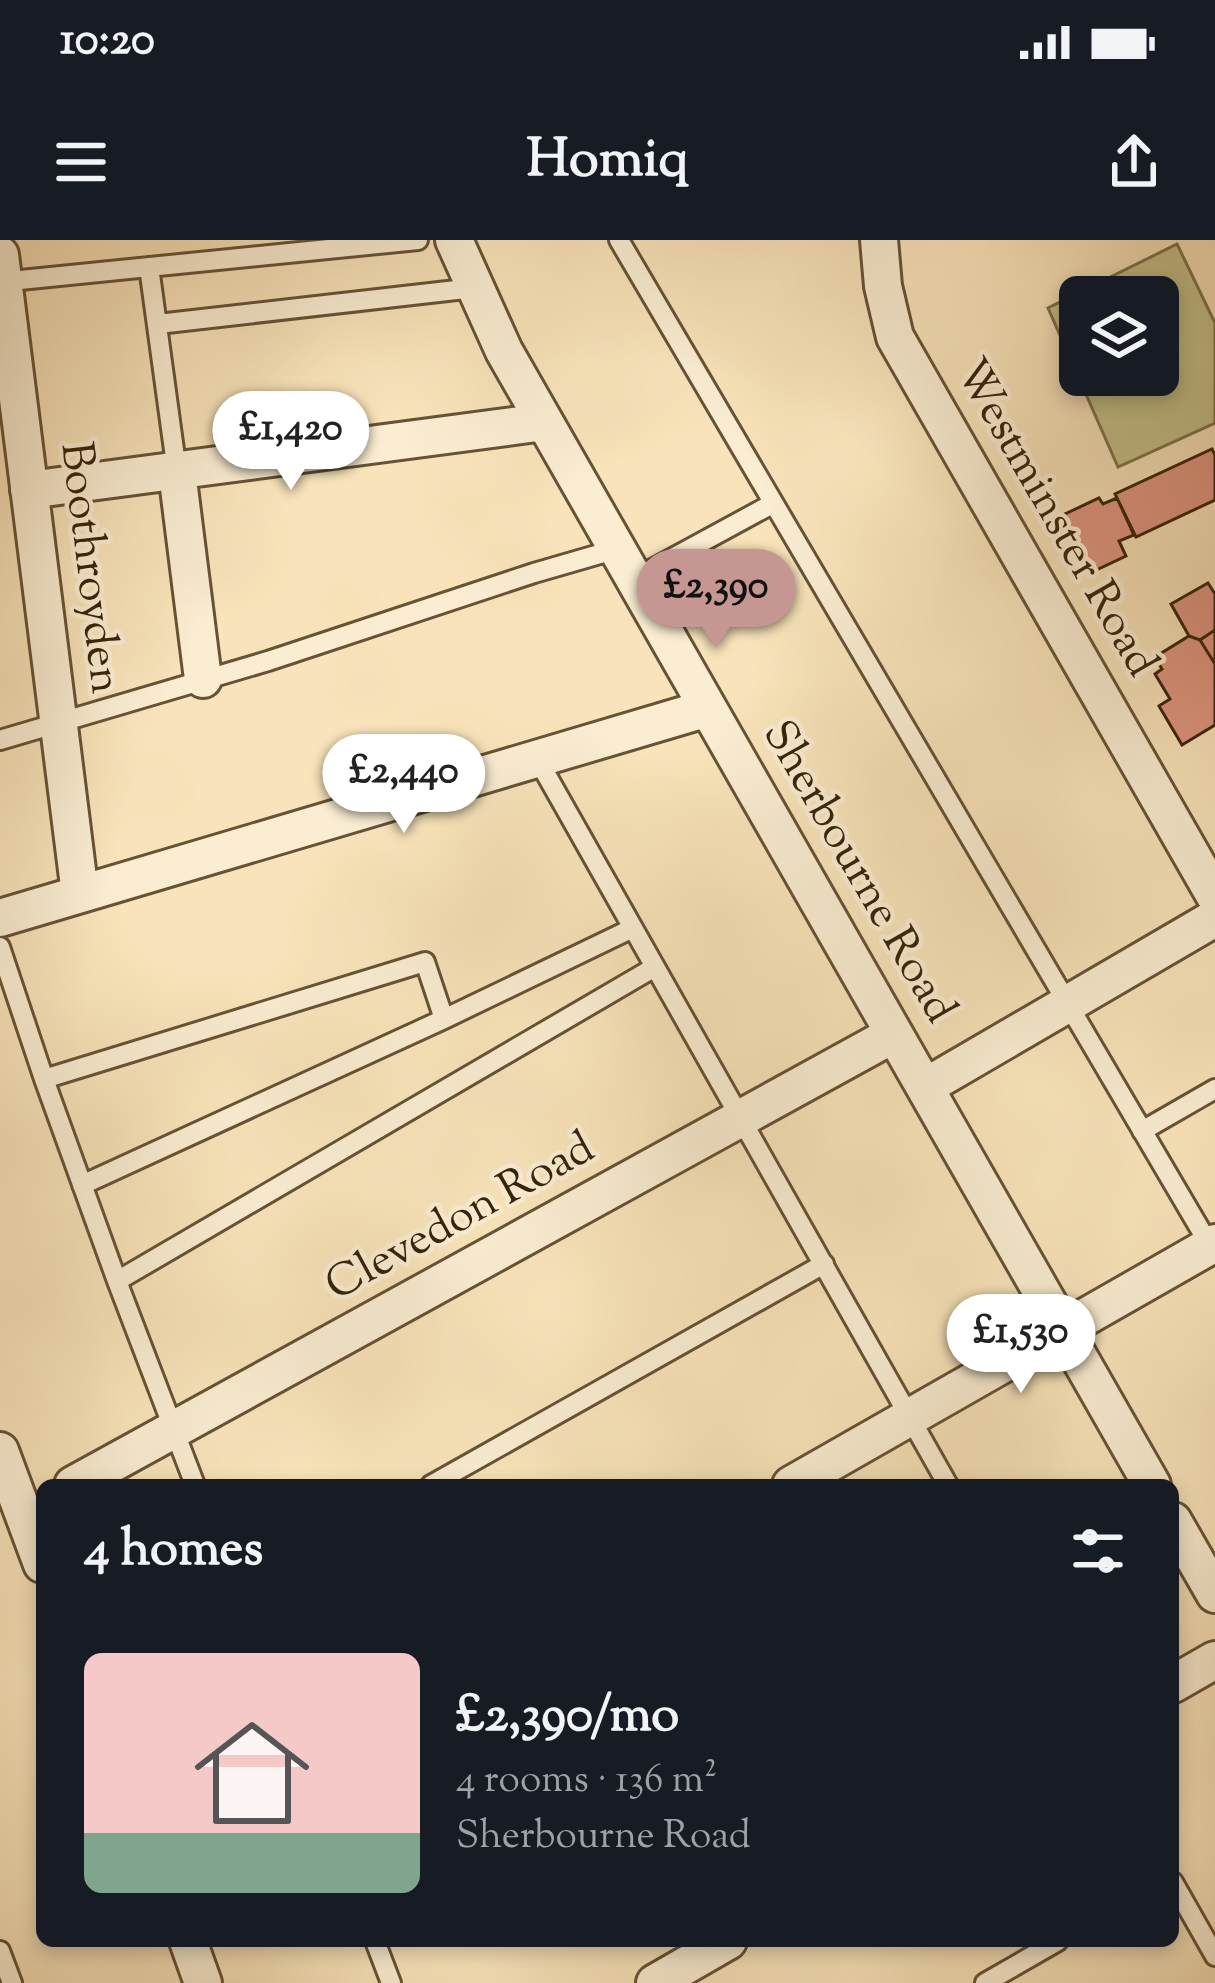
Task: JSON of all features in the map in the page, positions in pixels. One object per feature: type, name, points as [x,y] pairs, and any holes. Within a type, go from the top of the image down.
[{"type":"street","name":"Sherbourne Road","points":[[454,240],[504,352],[1149,1479]]},
{"type":"street","name":"Westminster Road","points":[[879,240],[895,337],[1215,896]]},
{"type":"street","name":"Boothroyden","points":[[1,273],[80,894]]},
{"type":"street","points":[[29,490],[544,422]]},
{"type":"street","points":[[177,472],[203,679]]},
{"type":"street","points":[[0,918],[708,708]]},
{"type":"street","points":[[925,1088],[1215,918]]},
{"type":"street","name":"Clevedon Road","points":[[84,1479],[894,1034]]},
{"type":"street","points":[[802,1479],[1213,1248]]},
{"type":"street","points":[[0,1451],[32,1507]]},
{"type":"street","points":[[1179,1531],[1212,1583]]},
{"type":"street","points":[[1179,1681],[1215,1660]]},
{"type":"street","points":[[190,1947],[202,1983]]},
{"type":"street","points":[[655,1983],[718,1947]]},
{"type":"lane","points":[[1,273],[149,267],[418,240]]},
{"type":"lane","points":[[620,240],[1213,1248]]},
{"type":"lane","points":[[149,267],[177,472]]},
{"type":"lane","points":[[158,324],[474,288]]},
{"type":"lane","points":[[0,740],[268,661],[534,573],[625,564],[772,505]]},
{"type":"lane","points":[[538,760],[945,1479]]},
{"type":"lane","points":[[82,1185],[633,928]]},
{"type":"lane","points":[[0,947],[82,1185],[193,1479]]},
{"type":"lane","points":[[44,1079],[425,962],[444,1019]]},
{"type":"lane","points":[[117,1281],[655,967]]},
{"type":"lane","points":[[1142,1131],[1215,1089]]},
{"type":"lane","points":[[441,1479],[824,1264]]},
{"type":"lane","points":[[1179,1893],[1215,1956]]},
{"type":"lane","points":[[377,1947],[391,1983]]},
{"type":"lane","points":[[985,1983],[1048,1947]]},
{"type":"lane","points":[[0,1951],[12,1983]]},
{"type":"shaded area","points":[[1177,244],[1215,323],[1215,423],[1118,467],[1087,396],[1179,396],[1179,276],[1112,276]]},
{"type":"shaded area","points":[[1059,303],[1059,333],[1048,308]]},
{"type":"building","points":[[1212,449],[1215,500],[1136,537],[1115,494]]},
{"type":"building","points":[[1099,498],[1103,504],[1117,498],[1134,535],[1119,541],[1126,556],[1092,572],[1065,514]]},
{"type":"building","points":[[1208,583],[1215,594],[1215,630],[1200,640],[1189,636],[1171,604]]},
{"type":"building","points":[[1215,630],[1215,664],[1200,640]]},
{"type":"building","points":[[1189,636],[1200,640],[1215,664],[1215,725],[1182,745],[1159,706],[1170,699],[1155,674],[1162,669],[1155,657]]}]
